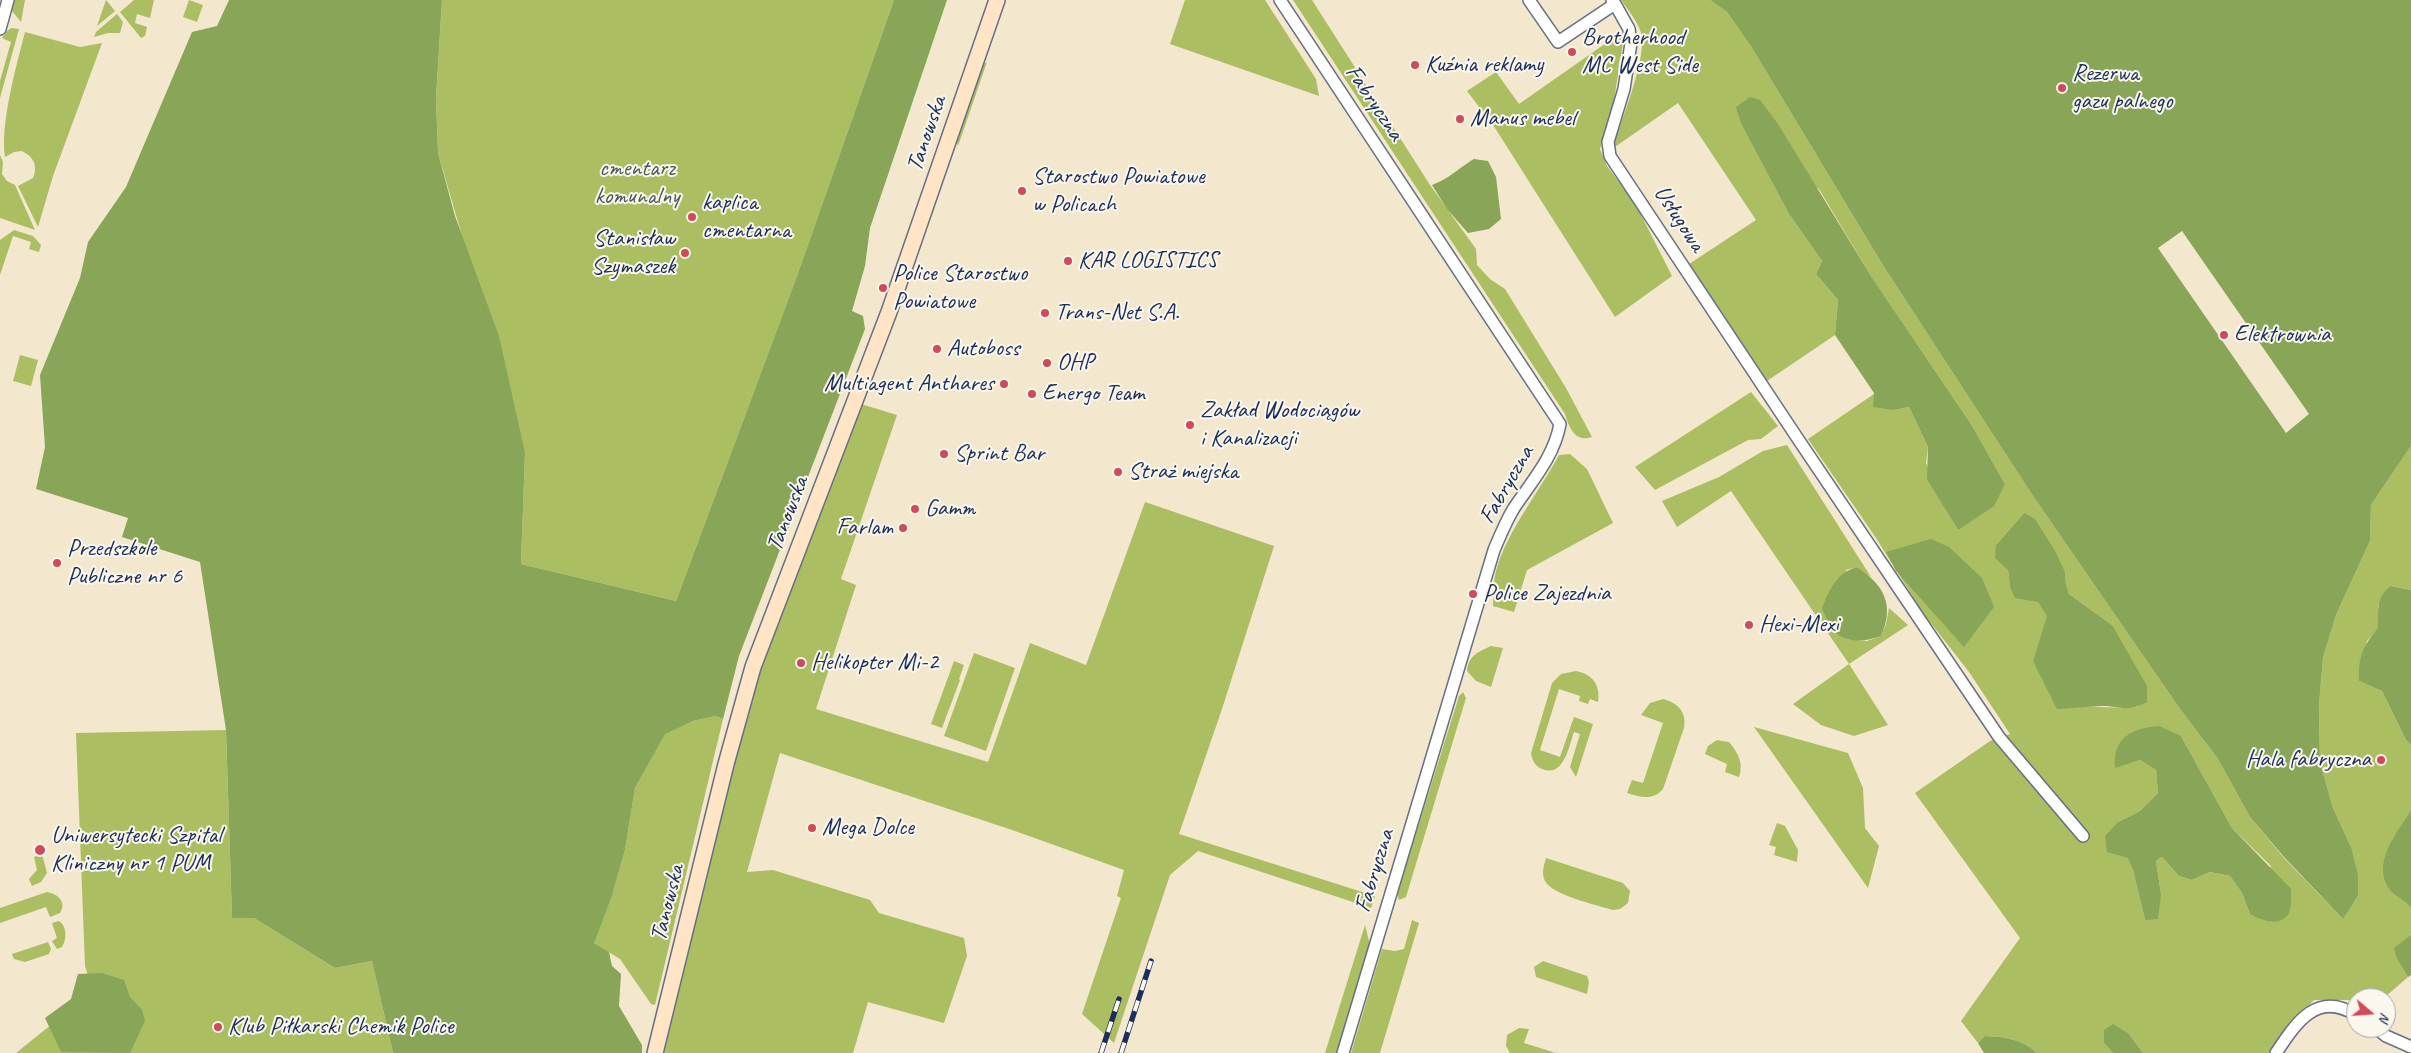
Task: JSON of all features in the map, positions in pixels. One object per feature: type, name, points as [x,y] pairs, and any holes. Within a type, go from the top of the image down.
[{"type":"main road","name":"Tanowska","points":[[655,1053],[724,773],[754,667],[889,312],[997,0]]},
{"type":"street","points":[[0,29],[8,0]]},
{"type":"street","name":"Fabryczna","points":[[1280,0],[1560,424],[1557,440],[1550,456],[1513,510],[1494,550],[1343,1053]]},
{"type":"street","name":"Usługowa","points":[[1529,0],[1558,42],[1614,2],[1629,29],[1631,49],[1624,89],[1608,142],[1610,156],[1999,736],[2083,836]]},
{"type":"street","points":[[2276,1053],[2289,1033],[2307,1014],[2316,1008],[2326,1005],[2339,1006],[2346,1010]]},
{"type":"street","points":[[2391,1038],[2411,1047]]},
{"type":"green space","points":[[13,0],[25,0],[21,22],[12,11]]},
{"type":"green space","points":[[106,0],[115,11],[97,26]]},
{"type":"green space","points":[[134,0],[154,0],[150,18],[137,14],[135,23],[147,27],[145,36],[141,38],[120,12]]},
{"type":"green space","points":[[189,0],[203,5],[197,22],[183,17]]},
{"type":"green space","points":[[229,0],[442,0],[436,98],[438,153],[455,216],[499,336],[525,453],[521,564],[676,601],[797,276],[894,0],[947,0],[870,228],[865,266],[852,311],[863,316],[865,329],[739,656],[723,719],[716,716],[693,721],[665,734],[635,788],[625,850],[612,896],[594,943],[609,952],[612,966],[621,974],[619,1006],[642,1045],[642,1053],[393,1053],[372,961],[335,968],[254,918],[232,918],[226,730],[200,562],[122,537],[128,518],[36,489],[45,447],[40,375],[80,278],[88,242],[126,187],[192,32],[217,26]]},
{"type":"green space","name":"cmentarz komunalny","points":[[442,0],[894,0],[797,276],[676,601],[521,564],[525,453],[438,153],[436,98]]},
{"type":"green space","points":[[1185,0],[1265,0],[1316,79],[1319,96],[1170,44]]},
{"type":"green space","points":[[1293,0],[1312,0],[1430,185],[1476,249],[1477,265],[1490,279],[1505,289],[1566,388],[1592,437],[1581,438],[1571,429],[1565,414]]},
{"type":"green space","points":[[1621,0],[1710,0],[1727,12],[1752,48],[1884,267],[2033,496],[2180,709],[2218,759],[2250,817],[2284,858],[2343,919],[2351,847],[2333,808],[2320,762],[2319,705],[2323,658],[2336,615],[2370,541],[2371,505],[2411,446],[2411,590],[2392,586],[2378,606],[2379,628],[2367,641],[2359,681],[2382,691],[2406,740],[2411,745],[2411,810],[2392,840],[2411,908],[2411,936],[2397,959],[2408,977],[2395,988],[2346,988],[2346,1000],[2314,1000],[2288,1026],[2270,1053],[2143,1053],[2129,1034],[2104,1043],[2113,1053],[2037,1053],[2019,1042],[2006,1038],[1985,1036],[1978,1043],[1961,1021],[2020,938],[1915,793],[1990,741],[2010,734],[1969,672],[1923,613],[1876,538],[1808,439],[1874,394],[1894,410],[1909,407],[1928,447],[1926,463],[1945,508],[1958,530],[2005,484],[1971,424],[1871,276],[1819,189],[1758,154],[1789,214],[1822,261],[1816,274],[1838,300],[1835,335],[1767,381],[1689,264],[1756,220],[1678,103],[1612,149],[1633,89],[1641,55],[1642,41],[1640,30]],"holes":[[[2024,513],[2065,572],[2069,594],[2112,625],[2137,707],[2084,707],[2033,661],[2048,616],[2038,602],[2010,587],[2008,570],[1996,545]],[[2181,736],[2232,828],[2271,866],[2250,914],[2242,893],[2230,876],[2210,872],[2192,880],[2179,876],[2162,857],[2156,861],[2161,894],[2145,920],[2133,870],[2118,822],[2140,811],[2158,793],[2156,770],[2140,760],[2115,767]]]},
{"type":"green space","points":[[1710,0],[2411,0],[2411,446],[2371,505],[2370,541],[2336,615],[2323,658],[2319,705],[2320,762],[2333,808],[2351,847],[2358,875],[2358,895],[2343,919],[2284,857],[2250,817],[2218,759],[2180,709],[2033,496],[1884,267],[1752,48],[1727,12]],"holes":[[[2182,231],[2309,414],[2286,433],[2158,248]]]},
{"type":"green space","points":[[117,14],[123,22],[120,33],[108,33],[94,37],[96,32]]},
{"type":"green space","points":[[11,28],[19,29],[0,98],[0,81],[11,42],[2,38]]},
{"type":"green space","points":[[25,32],[80,47],[102,43],[53,176],[38,227],[18,186],[33,178],[34,162],[22,151],[14,152],[5,157],[4,144],[10,95]]},
{"type":"green space","points":[[1619,34],[1623,43],[1613,106],[1600,149],[1607,166],[1636,205],[1672,276],[1615,317],[1495,128],[1467,91],[1496,72],[1519,104]]},
{"type":"green space","points":[[987,62],[958,146],[956,140],[982,65]]},
{"type":"green space","points":[[1750,97],[1760,100],[1778,124],[1871,276],[1971,424],[2005,484],[1994,506],[1958,530],[1927,479],[1928,447],[1909,407],[1894,410],[1873,407],[1874,393],[1835,335],[1838,300],[1816,274],[1822,261],[1789,214],[1741,123],[1736,107]]},
{"type":"green space","points":[[0,155],[3,162],[2,174],[7,181],[15,185],[35,230],[0,218]]},
{"type":"green space","points":[[1474,159],[1488,161],[1496,177],[1501,219],[1489,229],[1468,233],[1447,209],[1432,185],[1450,176]]},
{"type":"green space","points":[[14,230],[33,236],[41,245],[39,252],[29,249],[31,242],[13,236],[0,275],[0,240]]},
{"type":"green space","points":[[20,355],[38,360],[31,386],[13,381]]},
{"type":"green space","points":[[1751,392],[1778,426],[1761,439],[1748,440],[1655,490],[1635,467]]},
{"type":"green space","points":[[861,404],[897,415],[841,579],[856,585],[816,709],[988,762],[1030,643],[1086,665],[1145,502],[1274,546],[1222,709],[1179,834],[1375,896],[1371,908],[1198,851],[1170,875],[1114,1043],[1082,1014],[1121,898],[1117,896],[1124,870],[1015,831],[780,753],[747,872],[773,870],[870,900],[879,913],[964,938],[967,956],[944,1023],[868,1002],[853,1053],[661,1053],[740,737],[766,651]]},
{"type":"green space","points":[[1787,445],[1871,577],[1857,567],[1846,570],[1846,639],[1867,641],[1881,636],[1886,624],[1889,608],[1908,625],[1849,664],[1731,491],[1677,527],[1662,501],[1719,477],[1763,451]]},
{"type":"green space","points":[[1570,454],[1587,469],[1613,523],[1527,570],[1514,612],[1493,606],[1496,571],[1515,526],[1559,455]]},
{"type":"green space","points":[[2024,513],[2035,519],[2055,551],[2065,572],[2069,594],[2112,625],[2147,686],[2147,702],[2128,708],[2101,706],[2057,709],[2033,661],[2047,616],[2038,602],[2015,598],[2010,587],[2008,570],[1995,558],[1996,545]]},
{"type":"green space","points":[[1931,539],[1949,547],[1982,578],[1994,607],[1964,647],[1896,571],[1886,552]]},
{"type":"green space","points":[[1857,567],[1874,581],[1880,589],[1887,605],[1887,615],[1881,636],[1852,640],[1834,631],[1822,609],[1834,583],[1844,573]]},
{"type":"green space","points":[[2391,586],[2411,590],[2411,745],[2406,740],[2382,691],[2359,681],[2359,665],[2363,652],[2378,628],[2380,599]]},
{"type":"green space","points":[[1491,646],[1503,648],[1491,687],[1476,681],[1467,671],[1472,658]]},
{"type":"green space","points":[[974,653],[1015,668],[986,751],[944,736]]},
{"type":"green space","points":[[954,661],[964,665],[942,728],[931,724]]},
{"type":"green space","points":[[1849,664],[1888,725],[1854,736],[1821,725],[1793,704]]},
{"type":"green space","points":[[1576,671],[1582,672],[1594,681],[1598,690],[1598,702],[1590,699],[1588,704],[1579,701],[1580,696],[1559,689],[1540,750],[1560,757],[1574,717],[1593,724],[1576,777],[1570,767],[1580,734],[1574,732],[1564,759],[1556,769],[1549,771],[1540,768],[1534,762],[1531,753],[1552,683],[1561,674]]},
{"type":"green space","points":[[1463,692],[1466,698],[1406,897],[1399,900],[1397,894],[1459,696]]},
{"type":"green space","points":[[1663,699],[1673,703],[1680,709],[1685,722],[1663,789],[1651,797],[1641,797],[1627,793],[1632,780],[1643,783],[1663,723],[1641,715],[1650,703]]},
{"type":"green space","points":[[716,716],[723,719],[655,1005],[651,1004],[620,959],[594,943],[595,937],[612,896],[625,850],[635,788],[665,733],[693,721]]},
{"type":"green space","points":[[2159,726],[2181,736],[2232,828],[2291,889],[2291,908],[2285,918],[2270,921],[2250,914],[2242,893],[2230,876],[2210,872],[2192,880],[2179,876],[2162,857],[2156,861],[2161,894],[2158,919],[2145,920],[2133,870],[2128,858],[2107,852],[2105,836],[2118,822],[2140,811],[2158,793],[2156,770],[2140,760],[2115,768],[2115,758],[2120,742],[2126,736],[2140,729]]},
{"type":"green space","points":[[1754,727],[1848,753],[1863,788],[1865,828],[1879,846],[1868,888]]},
{"type":"green space","points":[[226,730],[232,918],[254,918],[335,968],[372,961],[393,1053],[16,1053],[93,991],[85,966],[76,733]]},
{"type":"green space","points":[[1717,740],[1729,742],[1735,750],[1741,767],[1739,777],[1725,772],[1727,764],[1705,754],[1708,746]]},
{"type":"green space","points":[[2411,810],[2411,908],[2390,890],[2385,880],[2383,869],[2388,848]]},
{"type":"green space","points":[[1777,823],[1785,826],[1798,850],[1797,862],[1774,855],[1776,847],[1769,845]]},
{"type":"green space","points":[[42,854],[47,873],[41,882],[32,886],[29,879],[37,870],[34,857]]},
{"type":"green space","points":[[1546,858],[1623,883],[1630,891],[1628,903],[1620,909],[1613,910],[1556,891],[1549,886],[1543,875]]},
{"type":"green space","points":[[47,892],[58,897],[62,902],[60,913],[50,917],[46,907],[0,923],[0,908]]},
{"type":"green space","points":[[1412,920],[1419,923],[1380,1053],[1351,1053],[1382,949],[1395,951],[1404,949]]},
{"type":"green space","points":[[59,921],[64,926],[65,937],[62,947],[57,949],[52,941],[57,938],[52,923]]},
{"type":"green space","points":[[1365,925],[1370,945],[1337,1053],[1325,1053]]},
{"type":"green space","points":[[2411,935],[2411,975],[2408,977],[2397,959],[2394,948]]},
{"type":"green space","points":[[48,942],[51,949],[49,954],[25,962],[14,959],[12,954]]},
{"type":"green space","points":[[1543,961],[1587,976],[1589,982],[1587,994],[1536,977],[1534,967]]},
{"type":"green space","points":[[102,973],[124,980],[130,997],[142,1010],[145,1021],[130,1053],[61,1052],[45,1018],[71,999],[78,974]]},
{"type":"green space","points":[[2113,1024],[2129,1034],[2143,1053],[2113,1053],[2104,1043],[2104,1030]]},
{"type":"green space","points":[[1519,1028],[1529,1029],[1524,1043],[1556,1053],[1510,1053],[1506,1046],[1507,1035]]},
{"type":"green space","points":[[1985,1036],[2013,1040],[2031,1048],[2037,1053],[1984,1053],[1978,1043]]},
{"type":"railway","points":[[1121,1053],[1151,961]]},
{"type":"railway","points":[[1101,1053],[1119,999]]},
{"type":"place","name":"Brotherhood MC West Side","points":[[1572,52]]},
{"type":"place","name":"Kuźnia reklamy","points":[[1415,65]]},
{"type":"place","name":"Rezerwa gazu palnego","points":[[2062,88]]},
{"type":"place","name":"Manus mebel","points":[[1460,119]]},
{"type":"place","name":"Starostwo Powiatowe w Policach","points":[[1022,191]]},
{"type":"place","name":"kaplica cmentarna","points":[[692,217]]},
{"type":"place","name":"Stanisław Szymaszek","points":[[685,253]]},
{"type":"place","name":"KAR LOGISTICS","points":[[1068,261]]},
{"type":"place","name":"Police Starostwo Powiatowe","points":[[883,288]]},
{"type":"place","name":"Trans-Net S.A.","points":[[1045,313]]},
{"type":"place","name":"Elektrownia","points":[[2224,335]]},
{"type":"place","name":"Autoboss","points":[[937,349]]},
{"type":"place","name":"OHP","points":[[1047,363]]},
{"type":"place","name":"Multiagent Anthares","points":[[1004,384]]},
{"type":"place","name":"Energo Team","points":[[1032,394]]},
{"type":"place","name":"Zakład Wodociągów i Kanalizacji","points":[[1190,425]]},
{"type":"place","name":"Sprint Bar","points":[[944,454]]},
{"type":"place","name":"Straż miejska","points":[[1118,472]]},
{"type":"place","name":"Gamm","points":[[915,509]]},
{"type":"place","name":"Farlam","points":[[903,528]]},
{"type":"place","name":"Przedszkole Publiczne nr 6","points":[[57,563]]},
{"type":"place","name":"Police Zajezdnia","points":[[1473,594]]},
{"type":"place","name":"Hexi-Mexi","points":[[1749,625]]},
{"type":"place","name":"Helikopter Mi-2","points":[[801,663]]},
{"type":"place","name":"Hala fabryczna","points":[[2381,760]]},
{"type":"place","name":"Mega Dolce","points":[[812,828]]},
{"type":"place","name":"Uniwersytecki Szpital Kliniczny nr 1 PUM","points":[[40,850]]},
{"type":"place","name":"Klub Piłkarski Chemik Police","points":[[218,1027]]}]
